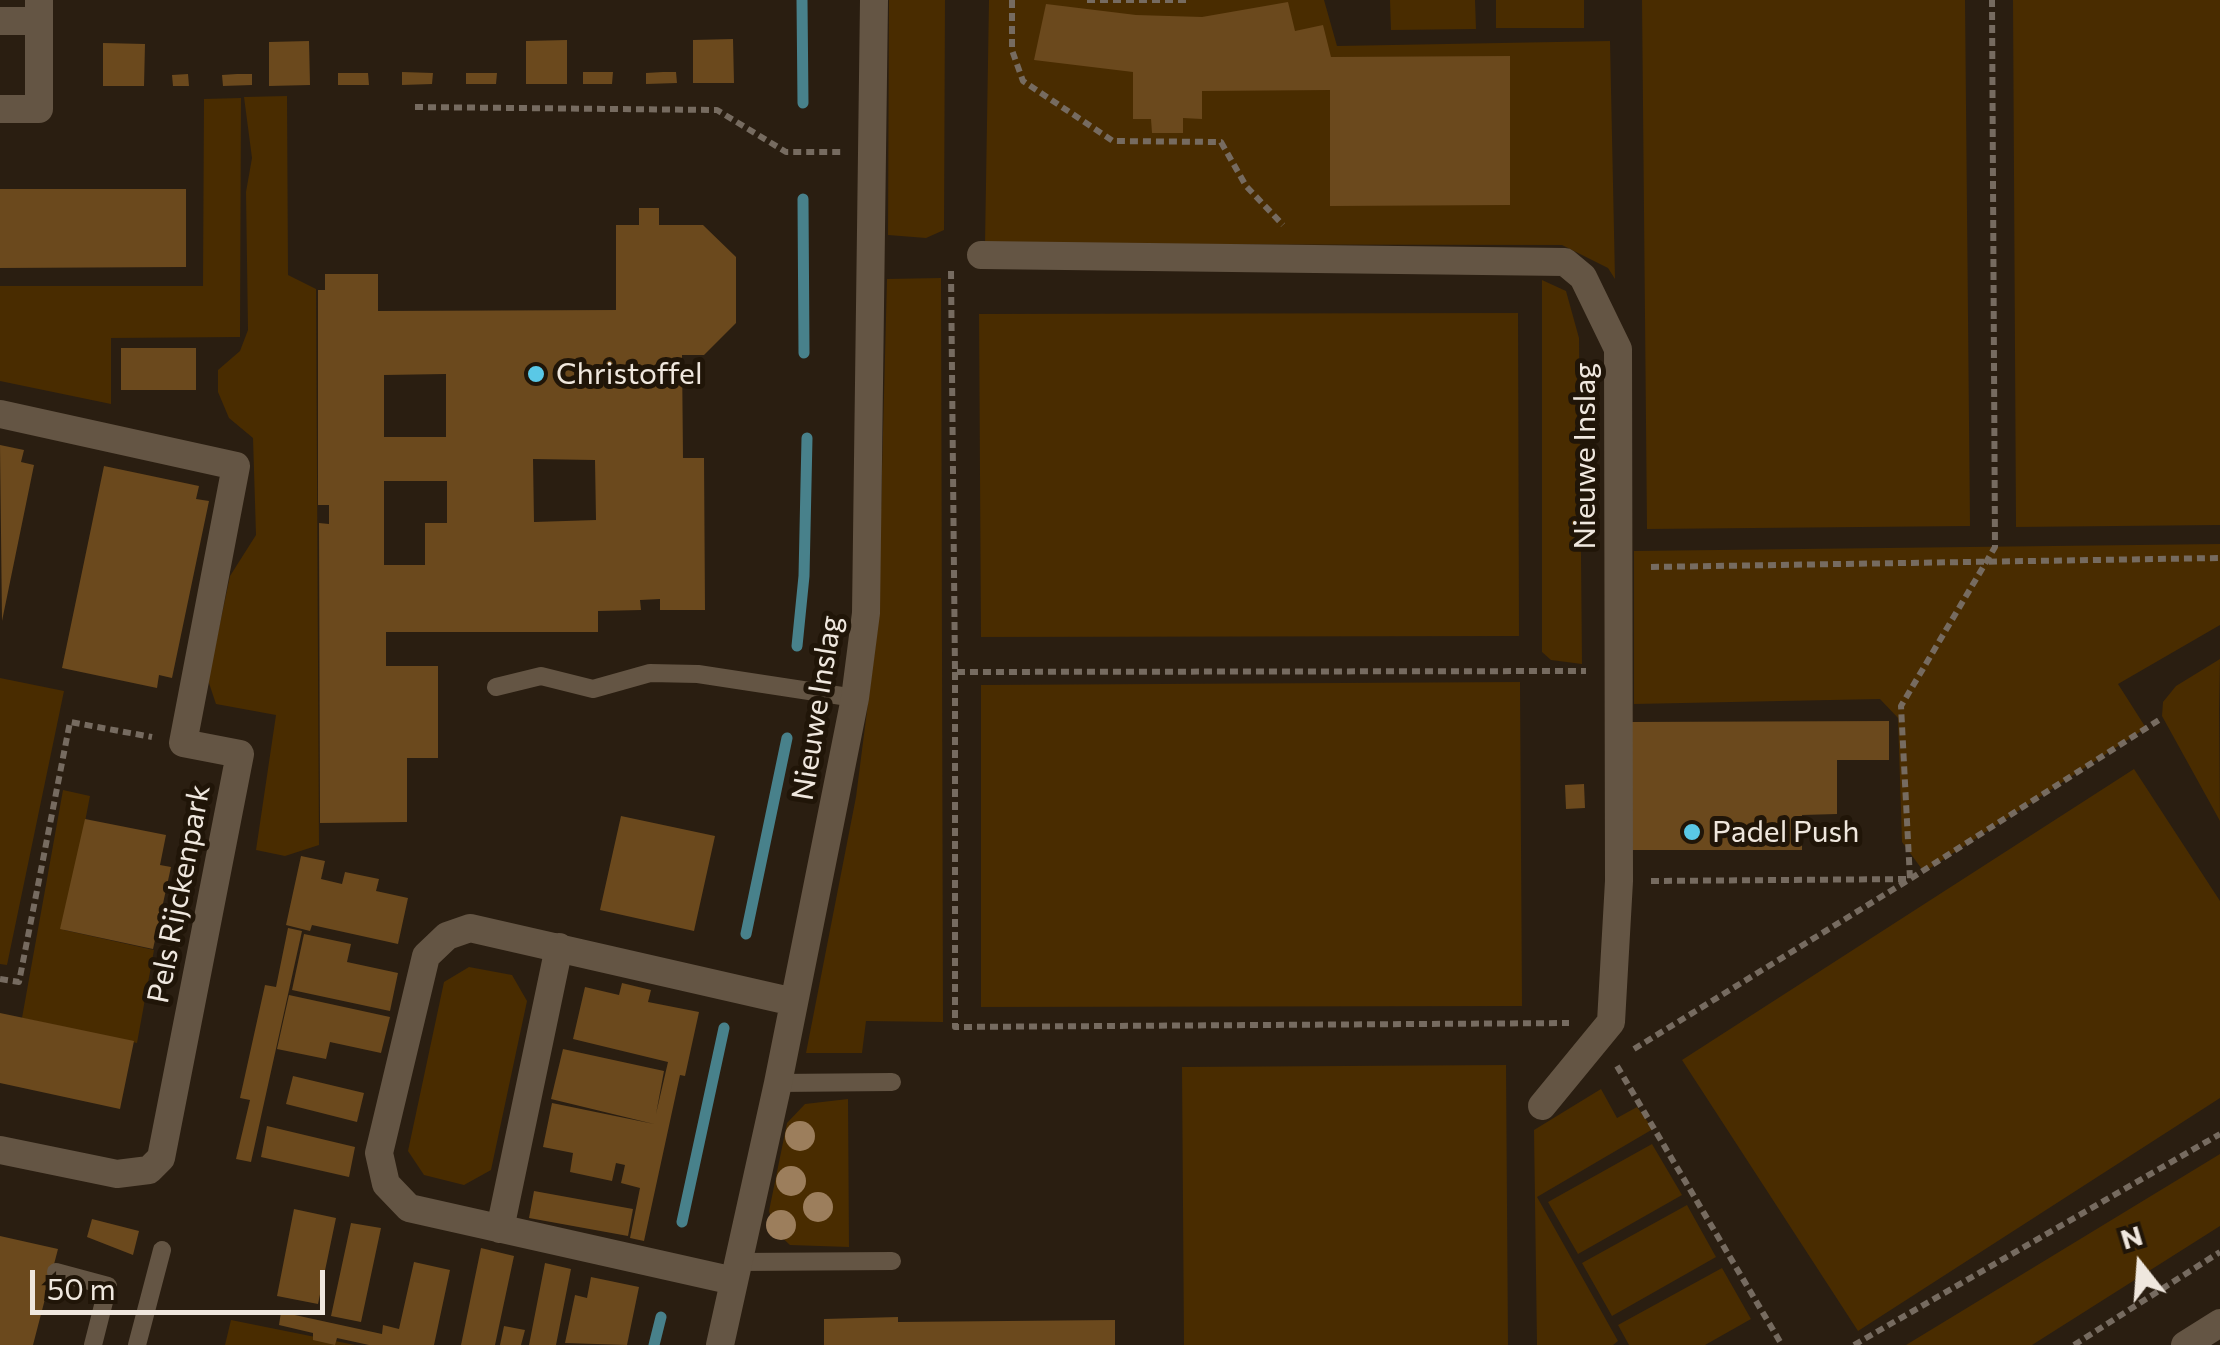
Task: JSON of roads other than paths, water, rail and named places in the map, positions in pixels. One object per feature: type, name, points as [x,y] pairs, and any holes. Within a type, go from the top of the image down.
[{"type":"street","name":"Nieuwe Inslag","points":[[720,1345],[856,698],[866,612],[874,0]]},
{"type":"street","points":[[0,21],[38,10],[39,109],[0,110]]},
{"type":"street","name":"Nieuwe Inslag","points":[[980,255],[1565,262],[1583,277],[1618,349],[1619,881],[1611,1022],[1542,1106]]},
{"type":"street","name":"Pels Rijckenpark","points":[[0,414],[236,466],[183,743],[240,754],[161,1158],[148,1170],[117,1174],[0,1150]]},
{"type":"street","points":[[736,1272],[500,1229],[409,1208],[386,1184],[380,1153],[426,956],[447,936],[470,928],[794,1002]]},
{"type":"street","points":[[500,1229],[559,947]]},
{"type":"street","points":[[2186,1345],[2220,1322]]},
{"type":"lane","points":[[496,687],[541,676],[593,689],[650,673],[698,674],[856,698]]},
{"type":"lane","points":[[778,1083],[892,1082]]},
{"type":"lane","points":[[137,1345],[162,1250]]},
{"type":"lane","points":[[736,1272],[892,1261]]},
{"type":"lane","points":[[56,1272],[108,1286],[92,1345]]},
{"type":"waterway","points":[[802,0],[803,103]]},
{"type":"waterway","points":[[803,199],[804,353]]},
{"type":"waterway","points":[[797,646],[804,576],[807,438]]},
{"type":"waterway","points":[[746,934],[787,738]]},
{"type":"waterway","points":[[682,1222],[724,1028]]},
{"type":"waterway","points":[[654,1345],[661,1317]]},
{"type":"place","name":"Christoffel","points":[[536,374]]},
{"type":"place","name":"Padel Push","points":[[1692,832]]}]
